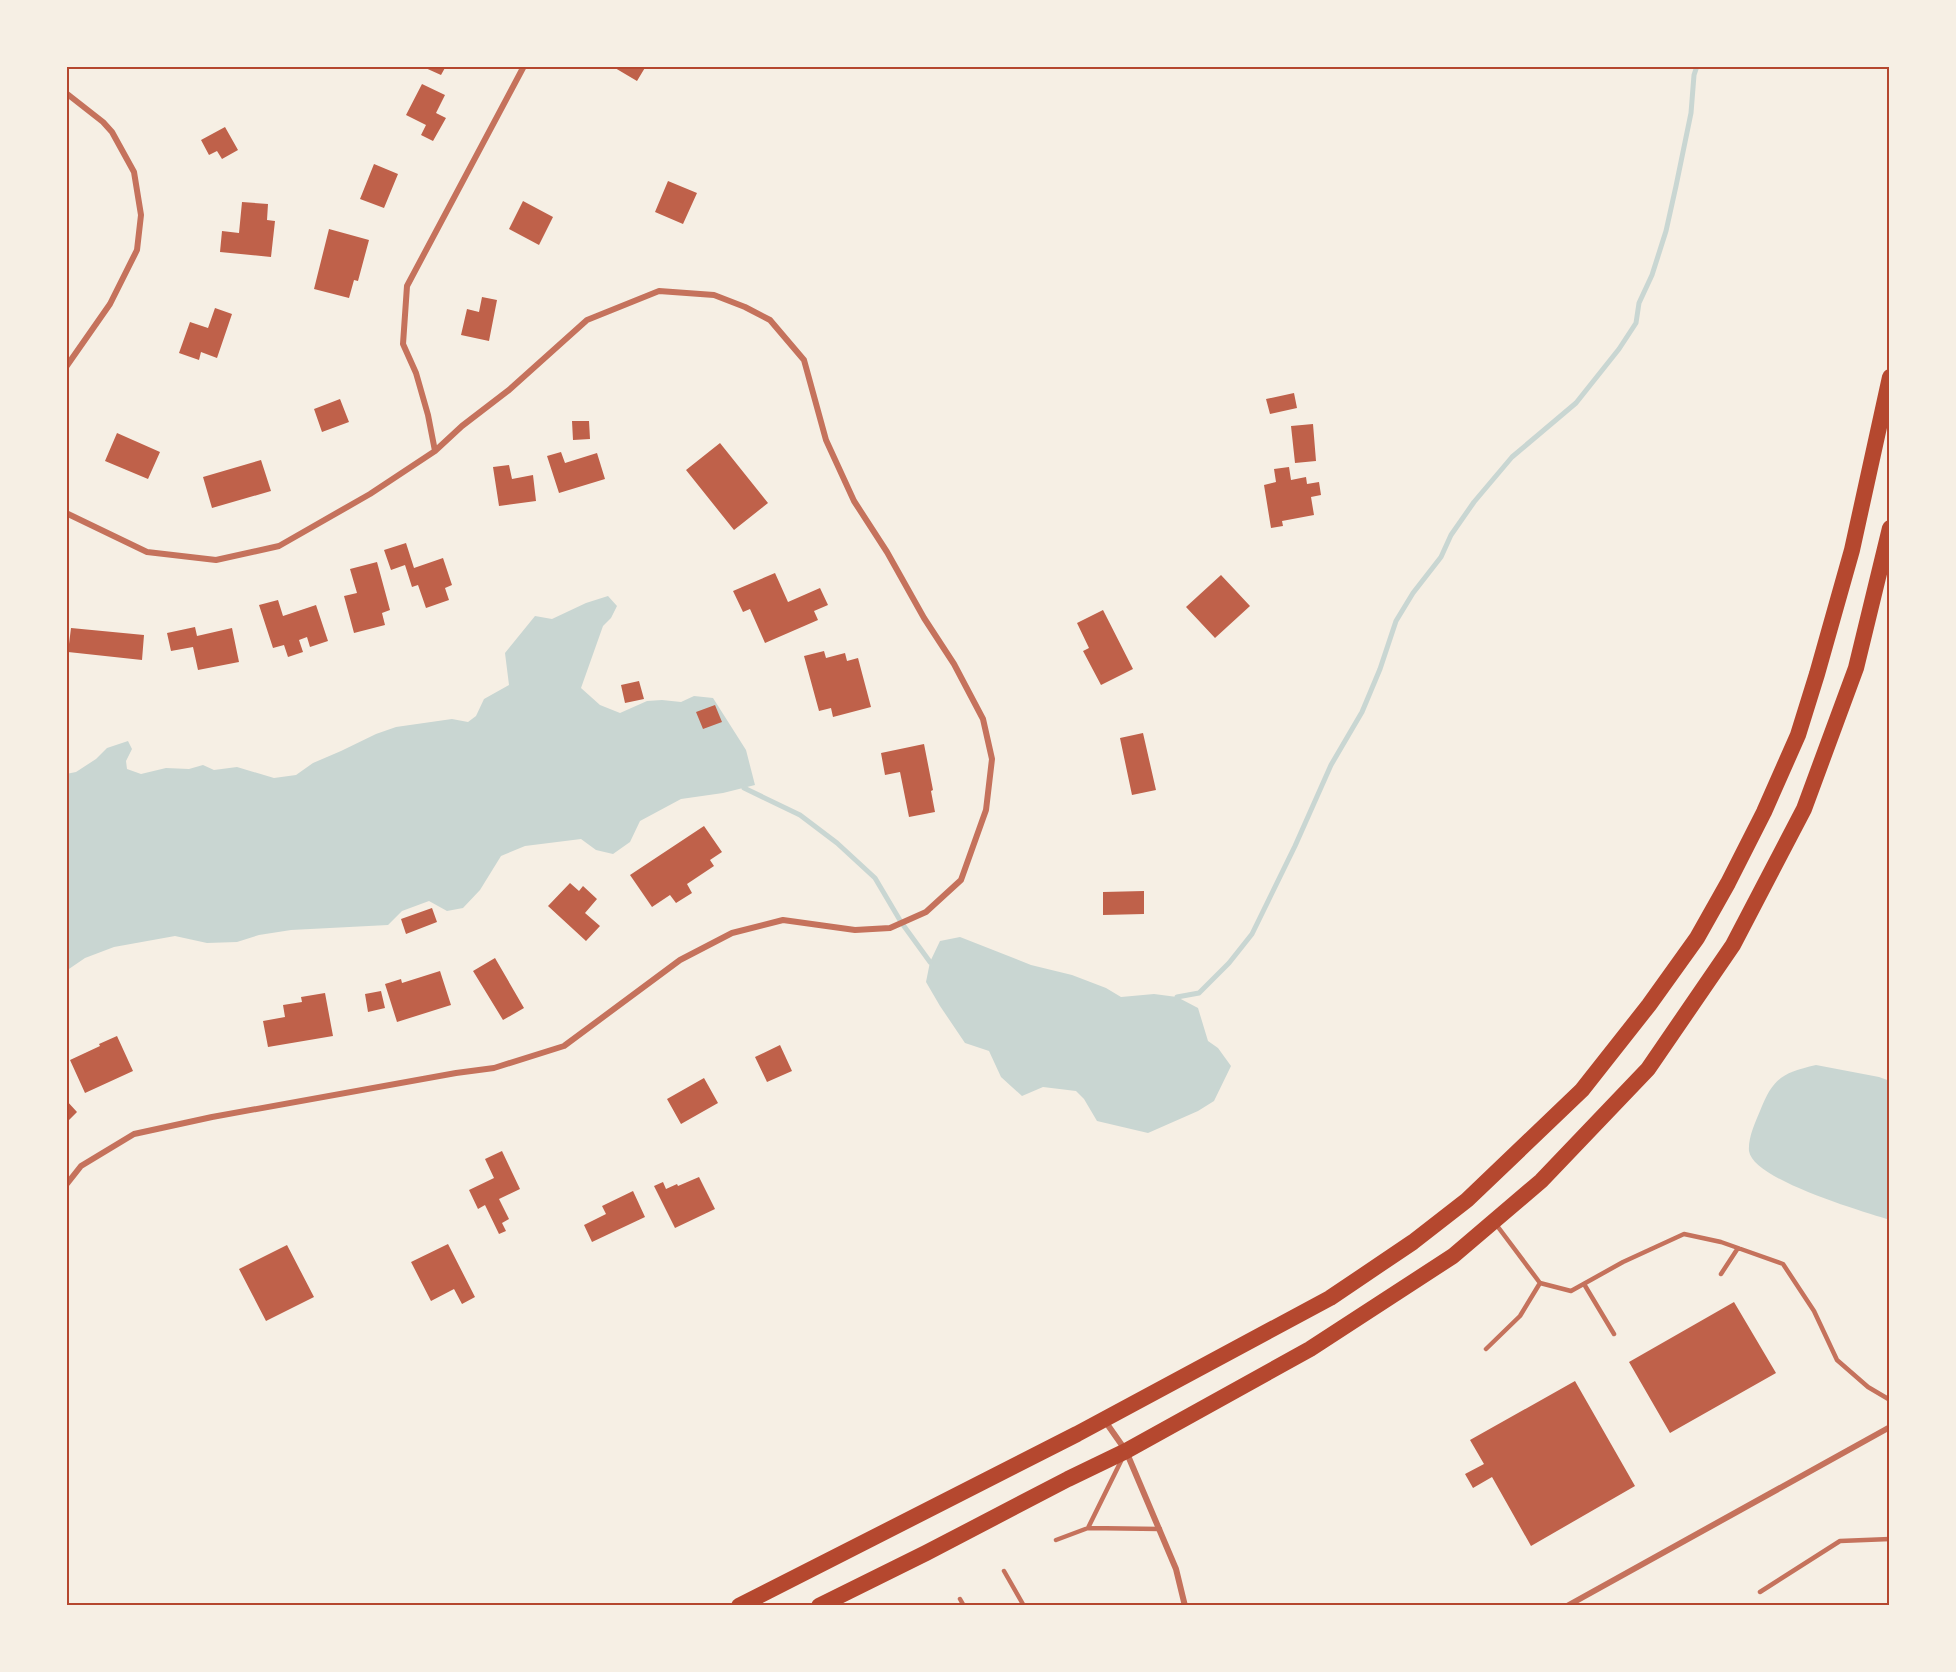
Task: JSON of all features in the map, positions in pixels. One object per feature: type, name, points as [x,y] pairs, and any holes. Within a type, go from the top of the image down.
[{"type":"highway","points":[[739,1606],[1104,1420],[1329,1298],[1413,1242],[1467,1200],[1582,1090],[1649,1005],[1697,938],[1764,812],[1798,735],[1852,550],[1890,377]]},
{"type":"highway","points":[[819,1606],[1126,1451],[1310,1349],[1453,1256],[1541,1181],[1648,1069],[1733,945],[1804,809],[1856,668],[1890,528]]},
{"type":"street","points":[[435,451],[416,373],[403,344],[406,286],[524,66]]},
{"type":"street","points":[[66,93],[104,122],[112,132],[134,172],[141,215],[137,250],[110,304],[66,367]]},
{"type":"street","points":[[66,513],[147,552],[216,560],[279,546],[370,494],[435,451],[462,426],[509,390],[587,320],[659,291],[714,296],[770,320],[804,360],[826,440],[854,501],[954,664],[983,719],[992,759],[986,810],[961,880],[926,912],[890,928],[855,930],[783,920],[732,933],[680,960],[564,1046],[494,1068],[456,1072],[224,1114],[134,1134],[81,1166],[66,1185]]},
{"type":"street","points":[[1104,1420],[1126,1451],[1160,1529],[1176,1569],[1185,1606]]},
{"type":"street","points":[[1567,1606],[1890,1426]]},
{"type":"lane","points":[[1494,1221],[1540,1282],[1571,1291],[1623,1262],[1684,1234],[1721,1242],[1782,1264],[1814,1311],[1837,1360],[1868,1387],[1890,1400]]},
{"type":"lane","points":[[1721,1274],[1738,1248]]},
{"type":"lane","points":[[1486,1349],[1520,1316],[1540,1282]]},
{"type":"lane","points":[[1584,1284],[1614,1334]]},
{"type":"lane","points":[[1088,1528],[1126,1451]]},
{"type":"lane","points":[[1056,1540],[1088,1528],[1160,1529]]},
{"type":"lane","points":[[1760,1592],[1840,1541],[1890,1539]]},
{"type":"lane","points":[[1004,1571],[1024,1606]]},
{"type":"lane","points":[[960,1599],[964,1606]]},
{"type":"shaded area","points":[[608,596],[617,606],[611,618],[603,626],[581,688],[600,705],[620,713],[647,701],[681,702],[694,696],[713,698],[746,750],[755,785],[723,793],[681,799],[640,821],[630,842],[613,854],[596,850],[581,839],[525,846],[501,856],[480,890],[463,908],[447,911],[429,901],[402,911],[388,925],[291,930],[259,935],[237,942],[207,943],[175,936],[114,947],[85,958],[66,971],[66,774],[76,772],[96,759],[107,748],[128,741],[132,749],[126,761],[127,769],[141,774],[166,768],[189,769],[203,765],[214,770],[237,767],[274,778],[296,775],[313,763],[396,727],[452,719],[468,722],[476,716],[484,699],[509,685],[505,653],[535,616],[552,619],[586,603]]},
{"type":"shaded area","points":[[960,937],[1031,965],[1072,975],[1106,988],[1121,997],[1154,994],[1177,997],[1198,1008],[1208,1041],[1218,1048],[1231,1066],[1214,1101],[1198,1111],[1148,1133],[1097,1121],[1084,1099],[1076,1091],[1043,1087],[1022,1096],[1001,1077],[989,1051],[965,1043],[926,982],[930,962],[940,941]]},
{"type":"shaded area","points":[[1816,1065],[1890,1081],[1890,1220],[1835,1202],[1789,1183],[1769,1173],[1755,1162],[1749,1151],[1754,1126],[1774,1084],[1787,1074]]},
{"type":"building","points":[[421,66],[446,66],[441,75]]},
{"type":"building","points":[[616,66],[646,66],[637,81],[615,68]]},
{"type":"building","points":[[422,84],[445,95],[436,113],[446,118],[433,141],[421,135],[426,125],[406,115]]},
{"type":"building","points":[[225,127],[238,150],[222,159],[217,151],[209,155],[201,140]]},
{"type":"building","points":[[374,164],[398,174],[384,208],[360,199]]},
{"type":"building","points":[[668,181],[697,193],[683,224],[655,212]]},
{"type":"building","points":[[523,201],[553,217],[539,245],[509,229]]},
{"type":"building","points":[[242,202],[268,204],[267,220],[275,221],[271,257],[220,252],[222,231],[239,233]]},
{"type":"building","points":[[329,229],[369,240],[358,281],[354,280],[349,298],[314,289]]},
{"type":"building","points":[[482,297],[497,300],[489,341],[461,335],[467,309],[479,312]]},
{"type":"building","points":[[215,308],[232,314],[217,358],[201,352],[199,360],[179,353],[190,322],[208,328]]},
{"type":"building","points":[[1294,393],[1297,408],[1270,414],[1266,399]]},
{"type":"building","points":[[340,399],[349,422],[322,432],[314,409]]},
{"type":"building","points":[[572,421],[589,421],[590,439],[573,440]]},
{"type":"building","points":[[1313,424],[1316,461],[1295,463],[1291,426]]},
{"type":"building","points":[[117,433],[160,452],[148,479],[105,461]]},
{"type":"building","points":[[720,443],[768,503],[734,530],[686,470]]},
{"type":"building","points":[[561,452],[565,463],[597,453],[605,479],[559,493],[547,456]]},
{"type":"building","points":[[261,460],[271,491],[212,508],[203,477]]},
{"type":"building","points":[[509,465],[512,479],[533,475],[536,501],[499,506],[493,467]]},
{"type":"building","points":[[1289,467],[1291,480],[1306,477],[1307,484],[1319,482],[1321,495],[1311,497],[1314,515],[1282,521],[1283,526],[1271,528],[1264,485],[1276,482],[1274,469]]},
{"type":"building","points":[[406,543],[414,568],[443,558],[452,585],[445,588],[449,600],[426,608],[418,585],[412,587],[405,565],[391,570],[384,550]]},
{"type":"building","points":[[377,562],[390,610],[382,613],[385,625],[354,633],[344,596],[357,593],[350,569]]},
{"type":"building","points":[[775,573],[788,602],[820,588],[828,605],[814,611],[818,620],[765,643],[750,609],[743,612],[733,591]]},
{"type":"building","points":[[1221,575],[1250,606],[1215,638],[1186,607]]},
{"type":"building","points":[[278,600],[283,616],[316,605],[328,641],[310,647],[307,637],[299,640],[303,652],[288,657],[284,645],[273,648],[259,605]]},
{"type":"building","points":[[1103,610],[1133,669],[1101,685],[1083,651],[1089,648],[1077,623]]},
{"type":"building","points":[[195,627],[197,636],[232,628],[239,662],[198,670],[193,647],[171,651],[167,633]]},
{"type":"building","points":[[71,628],[144,635],[142,660],[68,652]]},
{"type":"building","points":[[824,651],[826,658],[845,653],[847,661],[858,658],[871,707],[833,717],[831,708],[819,711],[804,656]]},
{"type":"building","points":[[639,681],[644,699],[625,703],[621,685]]},
{"type":"building","points":[[715,705],[722,722],[703,729],[696,712]]},
{"type":"building","points":[[1143,733],[1156,790],[1132,795],[1120,738]]},
{"type":"building","points":[[924,744],[935,812],[909,817],[900,772],[885,775],[881,753]]},
{"type":"building","points":[[704,826],[722,852],[710,860],[714,866],[687,884],[692,893],[676,903],[670,895],[652,907],[630,875]]},
{"type":"building","points":[[570,883],[579,891],[583,886],[597,899],[585,913],[600,926],[586,941],[548,906]]},
{"type":"building","points":[[1144,891],[1144,914],[1103,915],[1103,892]]},
{"type":"building","points":[[432,908],[437,922],[406,934],[401,919]]},
{"type":"building","points":[[495,958],[524,1008],[503,1020],[473,971]]},
{"type":"building","points":[[440,971],[451,1005],[397,1022],[385,984],[401,979],[402,983]]},
{"type":"building","points":[[381,991],[385,1008],[368,1012],[365,994]]},
{"type":"building","points":[[325,993],[333,1036],[268,1047],[263,1021],[285,1017],[283,1005],[302,1002],[301,997]]},
{"type":"building","points":[[117,1036],[133,1071],[85,1093],[70,1060]]},
{"type":"building","points":[[780,1045],[792,1071],[767,1082],[755,1057]]},
{"type":"building","points":[[704,1078],[718,1103],[681,1124],[667,1099]]},
{"type":"building","points":[[66,1100],[77,1112],[66,1123]]},
{"type":"building","points":[[502,1151],[520,1189],[499,1199],[509,1219],[502,1223],[506,1231],[499,1234],[485,1205],[478,1209],[469,1190],[494,1178],[485,1159]]},
{"type":"building","points":[[699,1177],[715,1209],[675,1228],[654,1186],[663,1182],[666,1189]]},
{"type":"building","points":[[633,1191],[645,1217],[592,1242],[584,1225],[606,1214],[602,1206]]},
{"type":"building","points":[[448,1244],[475,1297],[462,1304],[454,1289],[431,1301],[411,1262]]},
{"type":"building","points":[[287,1245],[314,1297],[266,1321],[239,1269]]},
{"type":"building","points":[[1734,1302],[1776,1373],[1670,1433],[1629,1362]]},
{"type":"building","points":[[1575,1381],[1635,1486],[1531,1546],[1492,1477],[1473,1488],[1465,1474],[1484,1464],[1470,1440]]},
{"type":"waterway","points":[[1177,997],[1199,993],[1229,963],[1252,934],[1331,765],[1362,712],[1380,669],[1396,621],[1413,593],[1441,557],[1451,535],[1474,502],[1512,457],[1576,403],[1619,349],[1636,323],[1639,303],[1652,275],[1666,231],[1691,113],[1694,75],[1697,66]]},
{"type":"waterway","points":[[744,788],[800,815],[837,843],[875,878],[901,922],[930,962]]}]
